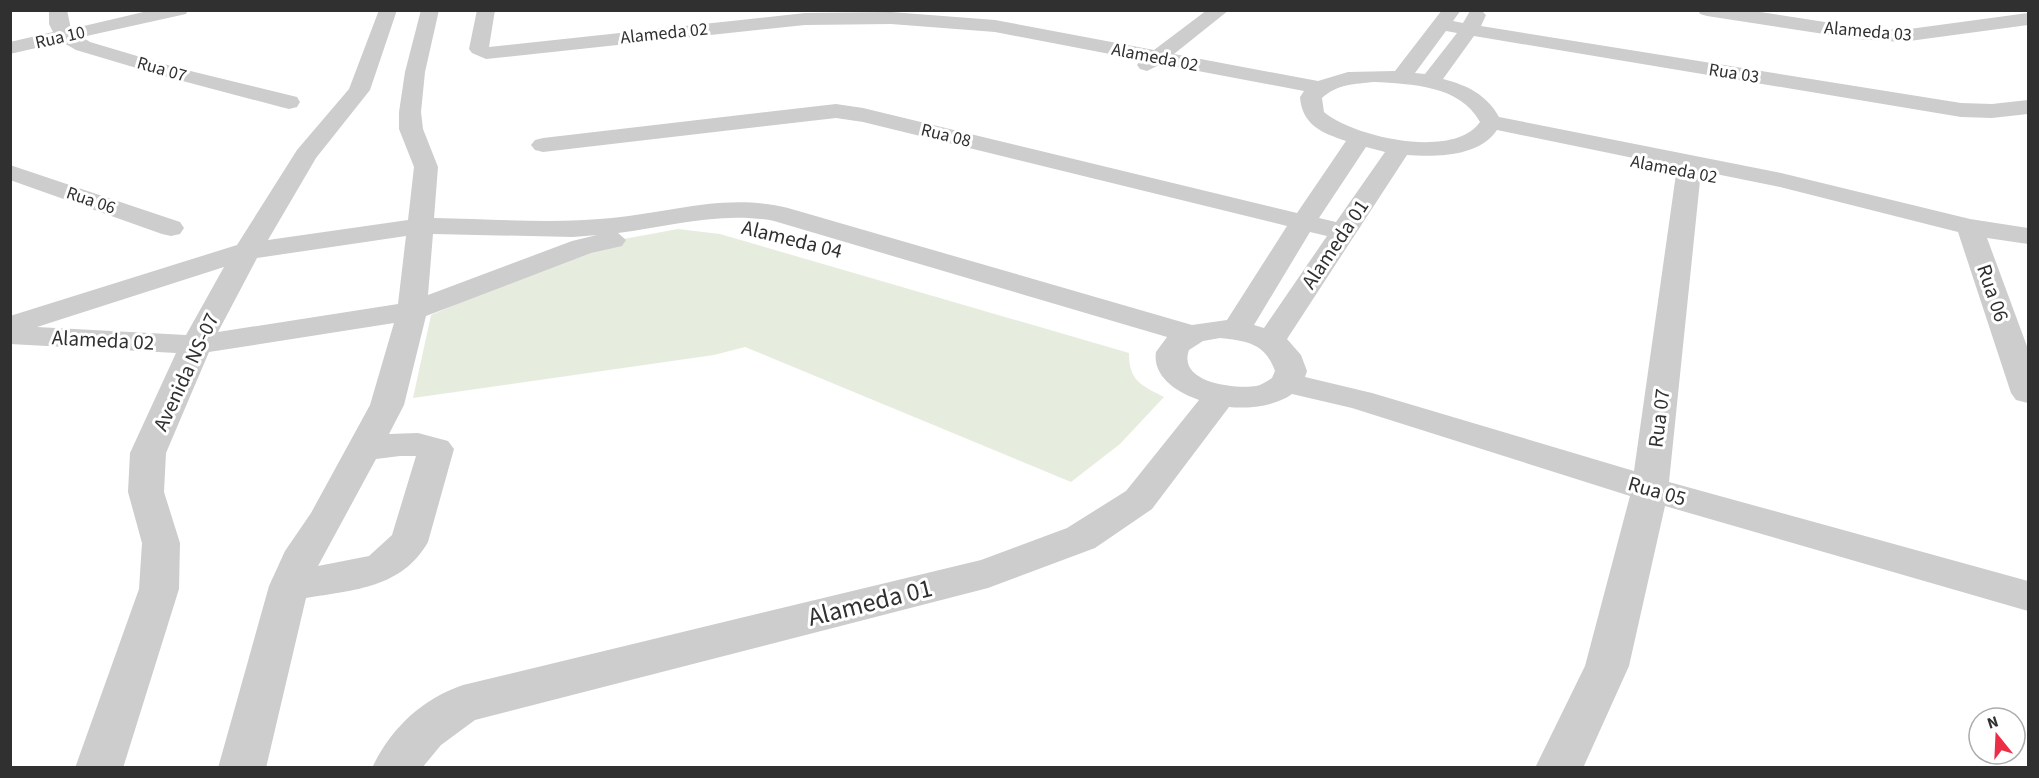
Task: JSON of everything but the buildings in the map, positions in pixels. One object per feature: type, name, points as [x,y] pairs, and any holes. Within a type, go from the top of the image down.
[{"type":"street","points":[[58,10],[59,24],[64,36]]},
{"type":"street","name":"Rua 10","points":[[10,48],[179,10]]},
{"type":"street","name":"Avenida NS-07","points":[[99,768],[159,589],[161,543],[146,492],[148,453],[196,345],[247,250],[306,155],[359,90],[388,10]]},
{"type":"street","points":[[242,768],[289,586],[305,551],[326,520],[387,405],[412,311],[426,167],[411,129],[410,112],[415,72],[430,10]]},
{"type":"street","name":"Alameda 02","points":[[486,10],[479,49],[483,52],[805,19],[881,18],[954,23],[990,29],[1315,92]]},
{"type":"street","points":[[990,29],[1022,10]]},
{"type":"street","points":[[1152,61],[1220,10]]},
{"type":"street","points":[[1430,82],[1469,30],[1479,10]]},
{"type":"street","name":"Alameda 03","points":[[1707,10],[1857,33],[1902,36],[2028,19]]},
{"type":"street","name":"Alameda 03","points":[[1753,10],[1850,24],[1893,27],[2001,10]]},
{"type":"street","points":[[2021,10],[2028,13]]},
{"type":"street","points":[[1401,77],[1446,18]]},
{"type":"street","name":"Rua 03","points":[[1446,18],[1469,30],[1961,110],[1992,111],[2028,107]]},
{"type":"street","name":"Rua 07","points":[[64,36],[83,46],[167,71],[289,102]]},
{"type":"street","points":[[1401,77],[1430,82],[1454,89],[1474,99],[1487,111],[1488,127],[1472,141],[1452,146],[1400,147],[1359,140],[1324,123],[1313,112],[1315,92],[1350,78],[1401,77]]},
{"type":"street","name":"Rua 08","points":[[543,145],[836,111],[863,115],[1302,224],[1343,232]]},
{"type":"street","name":"Alameda 02","points":[[1488,127],[1689,167],[1780,189],[1864,200],[1970,227],[2028,236]]},
{"type":"street","name":"Alameda 01","points":[[1236,330],[1302,224],[1359,140]]},
{"type":"street","name":"Alameda 01","points":[[1270,341],[1400,147]]},
{"type":"street","name":"Rua 07","points":[[1559,768],[1607,666],[1650,489],[1689,167]]},
{"type":"street","name":"Rua 06","points":[[10,172],[171,228]]},
{"type":"street","name":"Alameda 04","points":[[10,326],[247,250],[421,226],[573,229],[614,226],[728,209],[754,209],[834,229],[989,286]]},
{"type":"street","name":"Alameda 04","points":[[196,345],[412,311],[582,247],[615,239],[723,223],[796,237],[989,286],[1181,343]]},
{"type":"street","name":"Rua 06","points":[[1970,227],[2028,393]]},
{"type":"street","points":[[1220,329],[1236,330],[1270,341],[1282,350],[1290,361],[1291,373],[1286,383],[1275,392],[1258,398],[1239,400],[1219,398],[1201,392],[1186,383],[1176,373],[1171,362],[1181,343],[1220,329]]},
{"type":"street","name":"Alameda 02","points":[[10,335],[196,345]]},
{"type":"street","name":"Rua 05","points":[[1286,383],[1360,400],[1650,489],[2028,596]]},
{"type":"street","name":"Alameda 01","points":[[396,768],[412,742],[435,721],[463,704],[988,573],[1081,538],[1139,500],[1219,398]]},
{"type":"street","points":[[289,586],[362,574],[383,566],[409,542],[436,449],[424,444],[412,444],[363,449]]},
{"type":"green space","points":[[678,229],[720,234],[1129,353],[1134,376],[1143,385],[1164,397],[1120,444],[1071,482],[745,347],[714,355],[413,398],[431,315],[596,244]]}]
